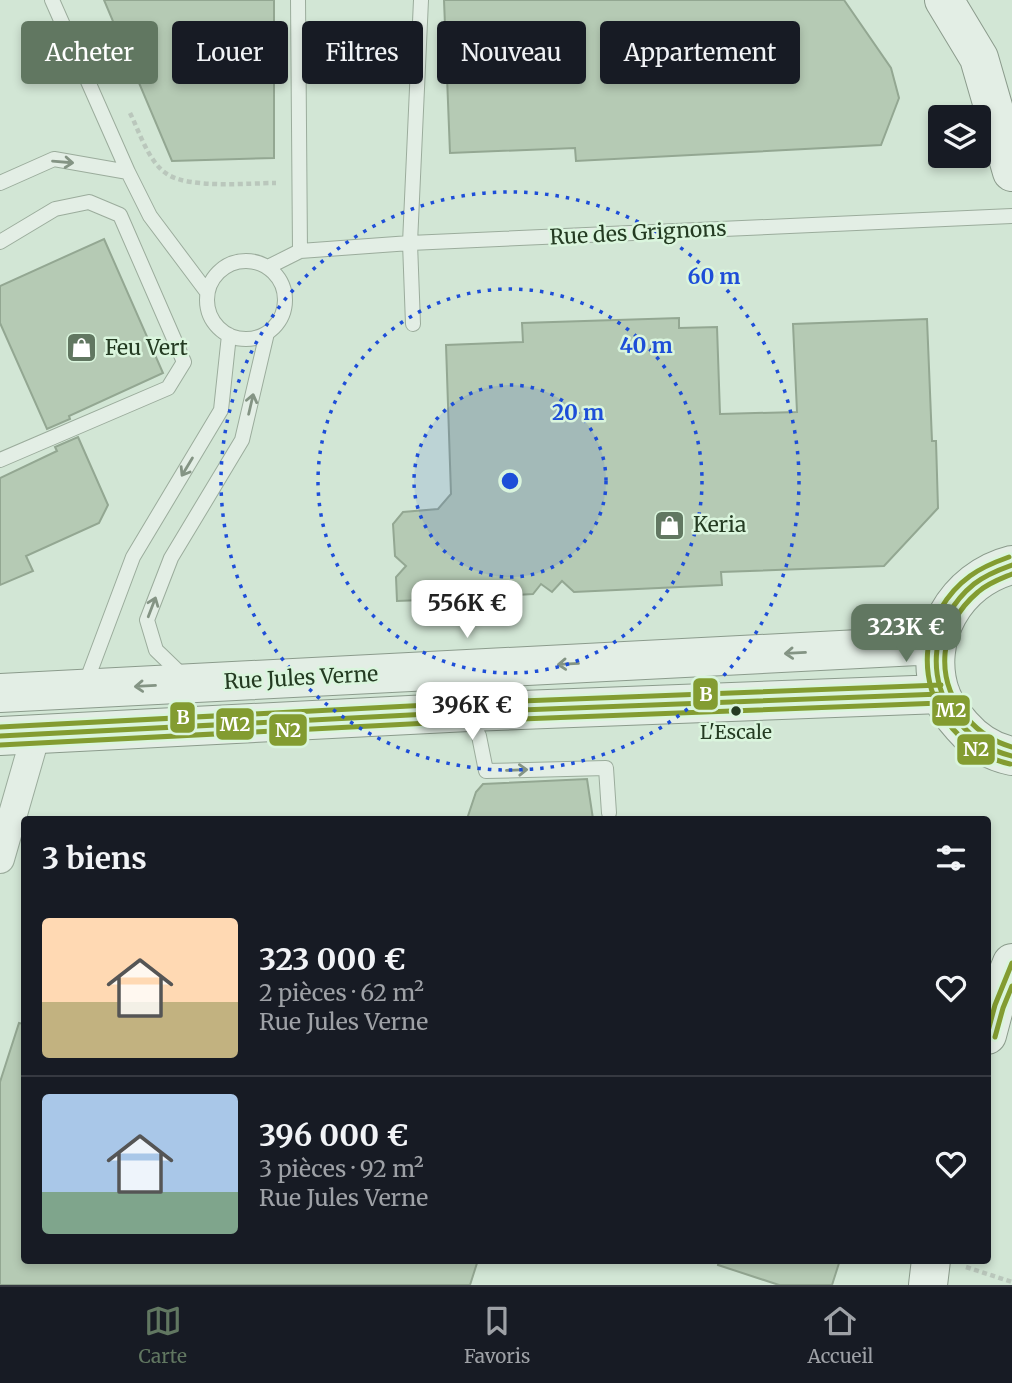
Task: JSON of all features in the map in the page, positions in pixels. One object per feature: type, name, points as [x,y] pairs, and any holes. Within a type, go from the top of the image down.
[{"type":"street","points":[[944,0],[979,58],[1012,172]]},
{"type":"street","points":[[1009,760],[973,738],[951,714],[941,694],[936,668],[937,645],[951,607],[967,588],[986,573],[1012,565]]},
{"type":"street","name":"Rue Jules Verne","points":[[0,693],[937,645]]},
{"type":"street","name":"Rue Jules Verne","points":[[18,735],[468,712],[941,694]]},
{"type":"street","points":[[0,859],[18,735]]},
{"type":"street","points":[[991,1020],[1012,963]]},
{"type":"street","points":[[928,1285],[945,1264]]},
{"type":"lane","points":[[52,0],[150,216],[207,292]]},
{"type":"lane","points":[[298,0],[300,251]]},
{"type":"lane","points":[[412,324],[410,243],[421,0]]},
{"type":"lane","points":[[0,183],[54,159],[128,172]]},
{"type":"lane","points":[[0,242],[55,209],[89,202],[120,215],[184,362],[169,388],[0,460]]},
{"type":"lane","name":"Rue des Grignons","points":[[268,267],[300,251],[410,243],[1012,216]]},
{"type":"lane","points":[[244,260],[268,267],[278,276],[286,300],[284,314],[277,325],[255,338],[242,339],[218,328],[207,305],[207,292],[220,270],[231,263],[244,260]]},
{"type":"lane","points":[[190,683],[156,650],[147,620],[171,558],[243,440],[267,333]]},
{"type":"lane","points":[[84,689],[133,557],[221,410],[229,335]]},
{"type":"lane","points":[[468,712],[479,736],[486,771],[606,768],[609,814]]},
{"type":"path","points":[[129,109],[150,156],[167,174],[192,183],[277,183]]},
{"type":"path","points":[[949,1264],[1012,1282]]},
{"type":"building","points":[[104,0],[274,0],[274,21],[172,21],[172,84],[274,84],[274,158],[172,161],[139,84],[158,84],[158,21],[113,21]]},
{"type":"building","points":[[444,0],[844,0],[891,68],[899,98],[881,145],[576,161],[575,148],[450,153],[447,84],[586,84],[586,21],[445,21]]},
{"type":"building","name":"Feu Vert","points":[[104,239],[163,373],[69,416],[70,419],[47,429],[0,323],[0,286]]},
{"type":"building","points":[[679,318],[679,328],[717,327],[720,414],[797,412],[793,324],[927,319],[938,508],[884,566],[721,572],[722,585],[574,592],[562,581],[552,592],[541,584],[533,594],[516,595],[505,585],[496,596],[461,598],[450,587],[440,596],[431,590],[422,600],[397,601],[396,577],[406,566],[395,556],[393,524],[403,512],[438,509],[451,494],[446,345],[523,342],[522,323]]},
{"type":"building","points":[[78,437],[108,505],[99,523],[26,556],[33,571],[0,585],[0,478],[57,451],[55,447]]},
{"type":"building","points":[[587,779],[593,816],[468,816],[476,792],[483,784]]},
{"type":"building","points":[[21,1023],[21,1264],[477,1264],[470,1285],[0,1285],[0,1082]]},
{"type":"building","points":[[839,1264],[832,1285],[779,1285],[718,1265]]},
{"type":"transit line","name":"N2","points":[[1009,557],[970,576],[941,608],[932,628],[928,669],[931,689],[952,728],[978,751],[1010,764]]},
{"type":"transit line","name":"M2","points":[[1012,565],[983,578],[960,598],[948,614],[937,650],[940,688],[959,722],[982,744],[1012,756]]},
{"type":"transit line","name":"B","points":[[1012,574],[986,586],[965,605],[948,636],[945,653],[945,670],[956,703],[982,732],[1012,747]]},
{"type":"transit line","name":"B","points":[[0,727],[468,703],[941,685]]},
{"type":"transit line","name":"M2","points":[[0,736],[468,712],[941,694]]},
{"type":"transit line","name":"N2","points":[[0,745],[468,721],[941,703]]},
{"type":"transit line","name":"M2","points":[[991,1020],[1012,963]]},
{"type":"transit line","name":"N2","points":[[995,1037],[1012,986]]},
{"type":"place","name":"Feu Vert","points":[[82,348]]},
{"type":"place","name":"Keria","points":[[670,525]]},
{"type":"place","name":"L'Escale","points":[[736,711]]}]
